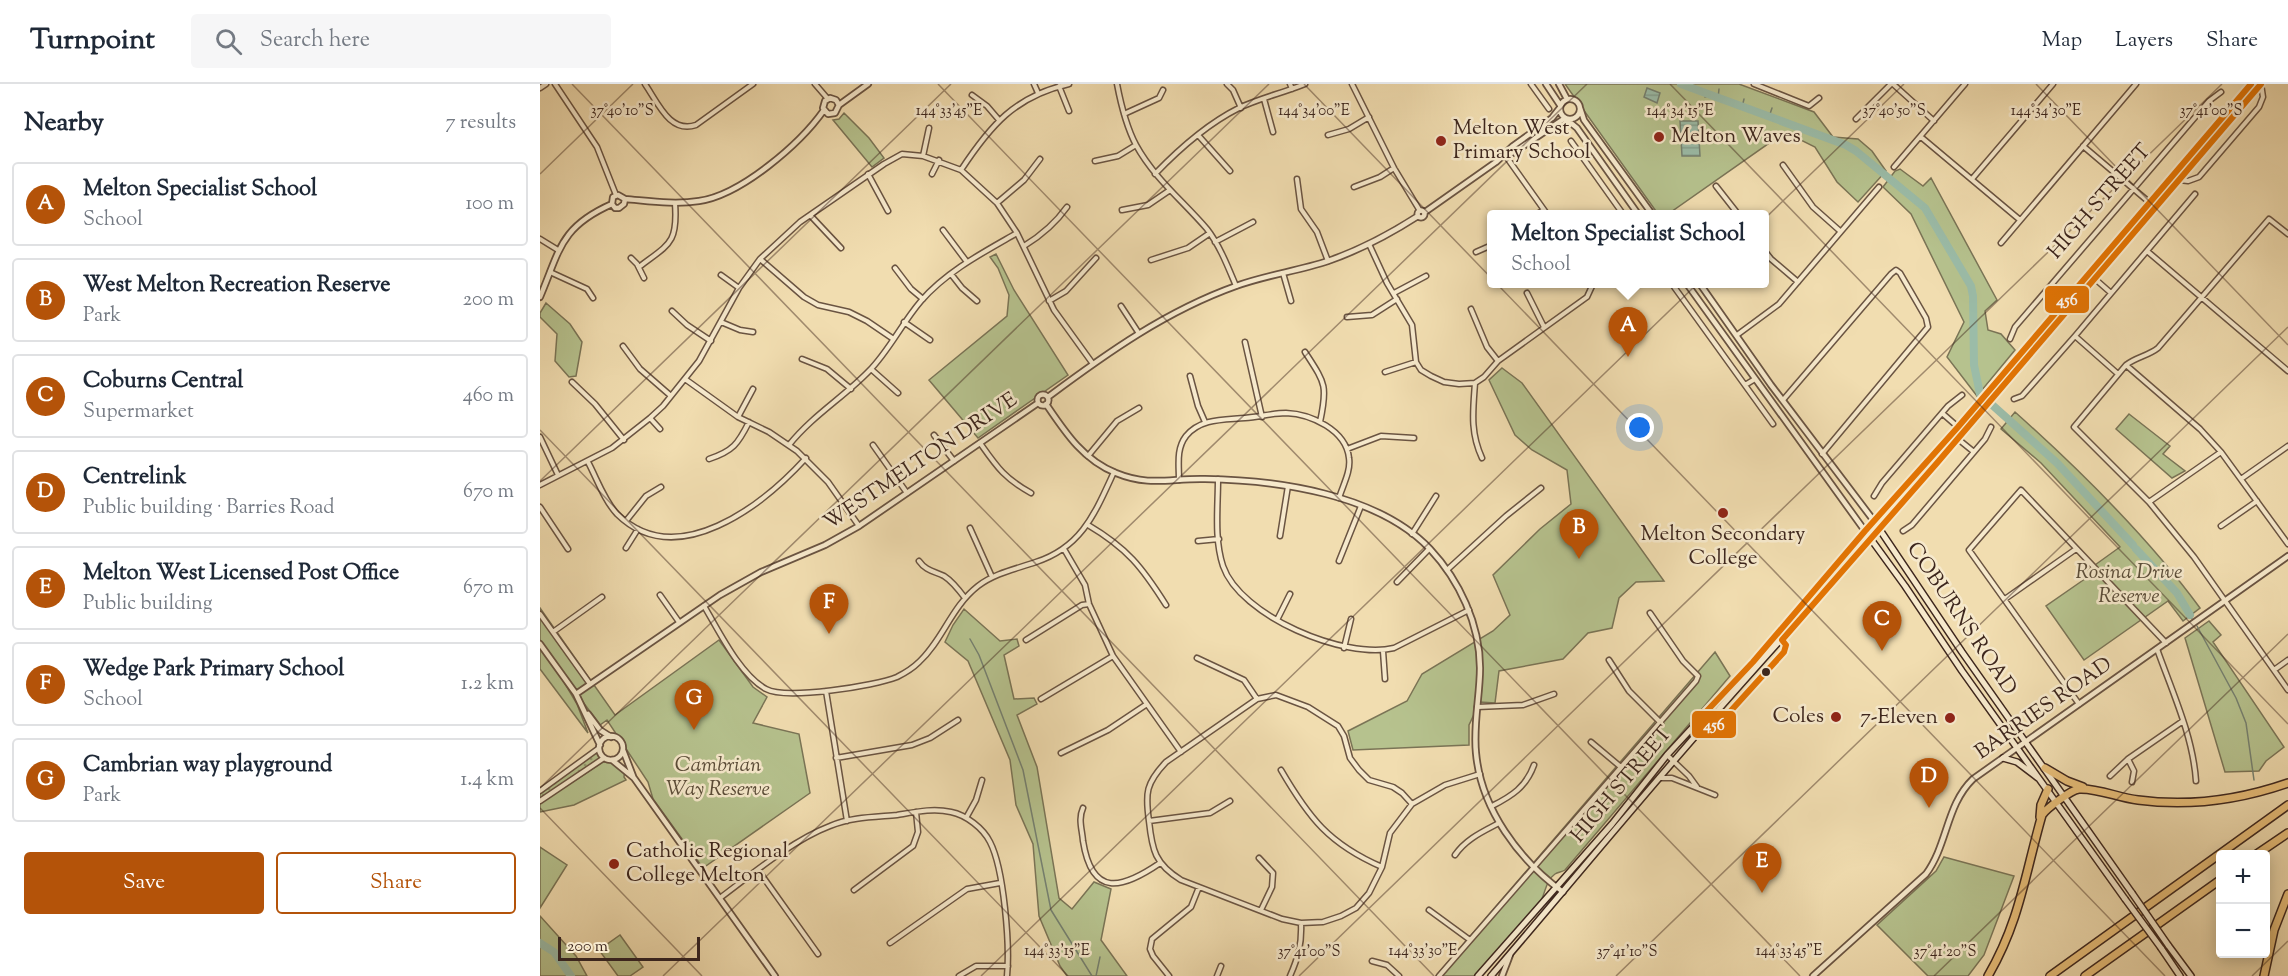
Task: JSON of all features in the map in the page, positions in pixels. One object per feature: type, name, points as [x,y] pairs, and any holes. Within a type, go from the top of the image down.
[{"type":"highway","points":[[2045,768],[2067,781],[2096,792]]},
{"type":"highway","points":[[1988,976],[2019,909],[2041,819],[2046,810],[2057,802],[2078,789],[2145,801],[2198,803],[2237,798],[2288,783]]},
{"type":"highway","points":[[2041,819],[2040,805],[2048,789]]},
{"type":"highway","points":[[2050,976],[2288,805]]},
{"type":"highway","points":[[2264,850],[2288,833]]},
{"type":"highway","points":[[2085,976],[2216,883]]},
{"type":"highway","points":[[2264,976],[2274,930],[2288,894]]},
{"type":"main road","name":"HIGH STREET","points":[[1494,975],[1667,755],[1753,662],[1865,531],[1984,400],[2251,84]]},
{"type":"main road","name":"HIGH STREET","points":[[2151,205],[2179,179],[2261,84]]},
{"type":"main road","name":"HIGH STREET","points":[[1481,975],[1486,966],[1560,890],[1879,530],[1964,432],[1984,400]]},
{"type":"main road","points":[[1958,427],[1964,432]]},
{"type":"main road","points":[[1952,434],[1958,439]]},
{"type":"main road","name":"COBURNS ROAD","points":[[1874,521],[2024,742],[2045,768],[2191,976]]},
{"type":"main road","name":"COBURNS ROAD","points":[[1865,531],[2180,976]]},
{"type":"main road","points":[[1961,669],[1970,664]]},
{"type":"main road","points":[[2003,758],[2022,765],[2032,775],[2040,778]]},
{"type":"street","points":[[540,88],[546,84]]},
{"type":"street","points":[[555,84],[597,147],[616,195]]},
{"type":"street","points":[[645,84],[668,118],[676,126],[687,128],[696,125],[753,84]]},
{"type":"street","points":[[815,84],[827,100],[838,103]]},
{"type":"street","points":[[826,112],[835,113],[838,103],[868,84]]},
{"type":"street","points":[[1034,84],[1038,93]]},
{"type":"street","points":[[961,170],[982,138],[1017,105],[1038,93],[1069,84]]},
{"type":"street","points":[[1117,84],[1124,114],[1136,145],[1155,174],[1210,233],[1236,286]]},
{"type":"street","points":[[1227,84],[1233,90],[1241,108]]},
{"type":"street","points":[[1290,84],[1292,90]]},
{"type":"street","points":[[1155,174],[1181,147],[1221,118],[1305,84]]},
{"type":"street","points":[[1352,84],[1394,168],[1421,213]]},
{"type":"street","points":[[1531,84],[1549,109]]},
{"type":"street","points":[[1546,84],[1560,107],[1561,114],[1577,128],[1637,210]]},
{"type":"street","points":[[1559,84],[1567,99]]},
{"type":"street","points":[[1754,84],[1809,106],[1819,98]]},
{"type":"street","points":[[1856,119],[1892,84],[1934,121]]},
{"type":"street","points":[[1894,168],[1965,84]]},
{"type":"street","points":[[1972,180],[2053,84]]},
{"type":"street","points":[[2001,243],[2136,84]]},
{"type":"street","name":"HIGH STREET","points":[[2179,179],[2188,181],[2199,177],[2259,106],[2263,97],[2261,84]]},
{"type":"street","points":[[1059,86],[1068,111]]},
{"type":"street","points":[[1124,114],[1159,98],[1163,90]]},
{"type":"street","name":"HIGH STREET","points":[[2010,339],[2015,327],[2209,101],[2221,92]]},
{"type":"street","points":[[972,95],[987,106],[999,120]]},
{"type":"street","points":[[1264,99],[1273,132]]},
{"type":"street","points":[[1560,107],[1567,99]]},
{"type":"street","points":[[1567,99],[1574,100],[1580,108],[1584,120],[1649,210]]},
{"type":"street","points":[[616,195],[621,195],[624,199],[675,203],[700,201],[726,193],[790,148],[826,112],[827,100]]},
{"type":"street","name":"WESTMELTON DRIVE","points":[[1048,397],[1138,332],[1198,302],[1236,286],[1328,261],[1369,244],[1421,213],[1506,155],[1514,146],[1552,118],[1560,107]]},
{"type":"street","points":[[1566,118],[1576,117],[1580,108]]},
{"type":"street","points":[[1328,135],[1349,129],[1368,117]]},
{"type":"street","name":"WESTMELTON DRIVE","points":[[1506,155],[1513,153],[1566,118]]},
{"type":"street","points":[[923,156],[929,128]]},
{"type":"street","points":[[1198,135],[1230,171]]},
{"type":"street","points":[[1921,137],[2020,220]]},
{"type":"street","points":[[1571,141],[1620,210]]},
{"type":"street","points":[[1095,161],[1118,156],[1136,145]]},
{"type":"street","points":[[2083,146],[2151,205]]},
{"type":"street","points":[[540,485],[588,462],[624,440],[650,418],[685,379],[711,341],[739,288],[760,259],[810,215],[894,157],[909,154],[939,160],[961,170],[997,203],[1017,232],[1049,301],[1093,364]]},
{"type":"street","points":[[1506,155],[1544,210]]},
{"type":"street","points":[[997,203],[1024,180],[1040,159]]},
{"type":"street","points":[[932,174],[939,160]]},
{"type":"street","points":[[1783,165],[1813,207],[1840,231]]},
{"type":"street","points":[[1354,187],[1380,177],[1394,168]]},
{"type":"street","points":[[868,174],[888,212]]},
{"type":"street","points":[[1297,179],[1301,209],[1317,232],[1328,261]]},
{"type":"street","points":[[1716,186],[1735,210]]},
{"type":"street","points":[[1728,341],[1774,309],[1879,187]]},
{"type":"street","points":[[1122,210],[1148,205],[1170,190]]},
{"type":"street","points":[[2014,399],[2022,396],[2075,336],[2195,194]]},
{"type":"street","points":[[612,204],[612,199],[616,195]]},
{"type":"street","points":[[612,204],[615,208],[619,208],[624,204],[624,199]]},
{"type":"street","points":[[639,267],[670,243],[676,225],[675,203]]},
{"type":"street","points":[[540,297],[558,250],[568,234],[594,212],[612,204]]},
{"type":"street","points":[[1024,246],[1040,237],[1056,222],[1067,207]]},
{"type":"street","points":[[810,215],[841,248]]},
{"type":"street","points":[[2288,234],[2269,219],[2158,348],[2135,358],[2126,365],[2074,427],[2149,502],[2194,556],[2288,690]]},
{"type":"street","points":[[1215,242],[1252,222]]},
{"type":"street","points":[[943,230],[967,262]]},
{"type":"street","points":[[789,445],[808,423],[851,389],[871,369],[922,299],[967,262],[1017,232]]},
{"type":"street","points":[[1151,260],[1188,248],[1210,233]]},
{"type":"street","points":[[540,239],[558,250]]},
{"type":"street","points":[[1369,244],[1412,325],[1416,362],[1431,376],[1444,382],[1475,383],[1484,377],[1498,361],[1587,297],[1591,288]]},
{"type":"street","points":[[1476,252],[1487,247]]},
{"type":"street","points":[[2147,251],[2288,371]]},
{"type":"street","points":[[1769,256],[1798,282]]},
{"type":"street","points":[[631,258],[639,267],[644,278]]},
{"type":"street","points":[[1049,301],[1066,291],[1096,258]]},
{"type":"street","points":[[760,259],[804,297],[818,305],[858,317],[892,338]]},
{"type":"street","points":[[895,268],[922,299]]},
{"type":"street","points":[[1783,400],[1891,274],[1896,270],[1900,273],[1926,318],[1928,327],[1821,454]]},
{"type":"street","points":[[550,272],[587,289],[593,298]]},
{"type":"street","points":[[1283,273],[1291,301]]},
{"type":"street","points":[[951,274],[977,301]]},
{"type":"street","points":[[721,275],[739,288]]},
{"type":"street","points":[[1394,294],[1426,276]]},
{"type":"street","points":[[2091,276],[2111,293]]},
{"type":"street","points":[[1676,288],[1773,424]]},
{"type":"street","name":"COBURNS ROAD","points":[[1690,288],[1865,531]]},
{"type":"street","name":"COBURNS ROAD","points":[[1703,288],[1821,454],[1874,521]]},
{"type":"street","points":[[1527,293],[1544,327]]},
{"type":"street","points":[[1347,317],[1372,315],[1397,299]]},
{"type":"street","points":[[1121,306],[1138,332]]},
{"type":"street","points":[[1471,309],[1487,347],[1498,361]]},
{"type":"street","points":[[672,311],[687,325],[711,341]]},
{"type":"street","points":[[721,322],[740,330],[753,332]]},
{"type":"street","points":[[904,322],[930,340]]},
{"type":"street","points":[[2075,336],[2118,374]]},
{"type":"street","points":[[1245,342],[1262,417]]},
{"type":"street","points":[[623,346],[640,369],[671,396]]},
{"type":"street","points":[[1305,352],[1323,381],[1326,394],[1320,422]]},
{"type":"street","points":[[802,359],[827,369],[851,389]]},
{"type":"street","points":[[1385,372],[1416,362]]},
{"type":"street","points":[[2126,365],[2200,429],[2221,452],[2288,544]]},
{"type":"street","points":[[871,369],[898,393]]},
{"type":"street","points":[[1190,376],[1205,422]]},
{"type":"street","points":[[685,379],[738,417],[789,445],[806,458],[828,482],[859,526]]},
{"type":"street","points":[[1745,385],[1755,379]]},
{"type":"street","points":[[572,382],[595,404],[624,440]]},
{"type":"street","points":[[1475,383],[1472,423],[1474,441],[1482,458]]},
{"type":"street","points":[[738,417],[753,389]]},
{"type":"street","points":[[1045,394],[1048,397],[1046,404],[1038,403],[1040,395],[1045,394]]},
{"type":"street","points":[[1874,496],[1882,483],[1942,413],[1962,395]]},
{"type":"street","name":"WESTMELTON DRIVE","points":[[576,694],[703,605],[740,583],[825,545],[859,526],[1038,403]]},
{"type":"street","points":[[1046,404],[1073,442],[1088,457],[1114,472],[1154,482],[1218,479],[1288,485],[1339,498],[1382,515],[1429,549],[1457,585],[1469,610],[1476,633],[1480,665],[1476,706],[1476,756],[1492,806],[1499,823],[1516,847],[1560,890]]},
{"type":"street","points":[[1088,457],[1117,421],[1138,408]]},
{"type":"street","points":[[1179,480],[1178,450],[1187,435],[1205,422],[1285,413],[1304,416],[1320,422],[1334,432],[1347,449],[1348,470],[1339,498]]},
{"type":"street","points":[[1942,413],[1958,427]]},
{"type":"street","points":[[650,418],[660,429]]},
{"type":"street","points":[[709,459],[735,447],[749,422]]},
{"type":"street","points":[[1903,531],[1912,525],[1974,452],[1988,435],[1991,427]]},
{"type":"street","points":[[934,435],[954,461]]},
{"type":"street","points":[[1347,449],[1381,436],[1414,438]]},
{"type":"street","points":[[540,437],[558,475]]},
{"type":"street","points":[[1958,439],[1974,452]]},
{"type":"street","points":[[980,443],[1006,477],[1031,493]]},
{"type":"street","points":[[873,445],[907,494]]},
{"type":"street","points":[[2241,479],[2288,446]]},
{"type":"street","points":[[2149,502],[2221,452]]},
{"type":"street","points":[[588,462],[610,506],[626,521],[638,529],[671,538],[698,533],[763,499],[806,458]]},
{"type":"street","points":[[703,605],[740,664],[767,690],[788,694],[826,691],[895,678],[913,668],[926,655],[953,612],[965,598],[992,577],[1037,562],[1064,549],[1088,525],[1114,472]]},
{"type":"street","points":[[1218,479],[1219,539],[1223,565],[1231,582],[1250,602],[1277,620],[1344,648],[1383,651],[1394,648],[1469,610]]},
{"type":"street","points":[[1280,536],[1288,485]]},
{"type":"street","points":[[626,521],[646,496],[661,487]]},
{"type":"street","points":[[1446,571],[1506,516],[1541,488]]},
{"type":"street","points":[[2079,704],[1969,550],[2021,490],[2166,643]]},
{"type":"street","points":[[1412,535],[1436,496]]},
{"type":"street","points":[[2221,526],[2257,501]]},
{"type":"street","points":[[1339,561],[1361,506]]},
{"type":"street","points":[[540,507],[568,549]]},
{"type":"street","points":[[1088,525],[1125,550],[1137,563],[1166,605]]},
{"type":"street","points":[[970,528],[992,577]]},
{"type":"street","points":[[626,548],[638,529]]},
{"type":"street","points":[[1198,541],[1219,539]]},
{"type":"street","points":[[1064,549],[1085,585],[1089,604],[1113,656],[1181,752]]},
{"type":"street","points":[[1397,582],[1429,549]]},
{"type":"street","points":[[2005,599],[2076,549]]},
{"type":"street","name":"BARRIES ROAD","points":[[1813,976],[1926,874],[1936,861],[1959,794],[1973,779],[2288,556]]},
{"type":"street","points":[[920,561],[927,570],[944,576],[965,598]]},
{"type":"street","points":[[1277,620],[1290,594]]},
{"type":"street","points":[[660,595],[679,622]]},
{"type":"street","points":[[553,632],[602,597]]},
{"type":"street","points":[[1026,640],[1082,605],[1089,604]]},
{"type":"street","name":"HIGH STREET","points":[[1439,976],[1696,681],[1698,676],[1683,662],[1650,613]]},
{"type":"street","points":[[540,614],[590,684]]},
{"type":"street","points":[[1344,648],[1352,619]]},
{"type":"street","points":[[540,644],[576,694],[604,758]]},
{"type":"street","points":[[2157,649],[2196,768],[2196,781]]},
{"type":"street","points":[[1383,651],[1385,680]]},
{"type":"street","points":[[1041,699],[1113,656]]},
{"type":"street","points":[[1197,658],[1244,680],[1257,699]]},
{"type":"street","points":[[1609,660],[1629,691],[1661,723]]},
{"type":"street","points":[[2274,670],[2288,660]]},
{"type":"street","points":[[826,691],[847,821]]},
{"type":"street","points":[[1476,706],[1523,705],[1554,694]]},
{"type":"street","points":[[1412,804],[1402,793],[1392,787],[1369,780],[1359,770],[1350,758],[1344,736],[1338,726],[1308,707],[1276,695],[1257,699],[1166,762],[1157,771],[1145,799],[1151,847],[1168,872],[1199,887],[1301,924],[1323,922],[1356,908],[1369,893],[1382,867],[1390,833],[1412,804],[1445,785],[1481,774]]},
{"type":"street","points":[[1061,753],[1108,730],[1147,704]]},
{"type":"street","points":[[584,710],[600,730],[619,740],[634,778],[775,976]]},
{"type":"street","points":[[836,758],[912,745],[930,738],[958,720]]},
{"type":"street","points":[[2110,776],[2128,759],[2182,721]]},
{"type":"street","points":[[547,797],[541,791],[599,747],[604,739],[611,737]]},
{"type":"street","points":[[1591,742],[1622,768]]},
{"type":"street","points":[[612,760],[620,756],[622,748]]},
{"type":"street","points":[[1667,755],[1698,787]]},
{"type":"street","points":[[540,801],[604,758],[612,760],[634,778]]},
{"type":"street","points":[[2128,759],[2133,771],[2132,782]]},
{"type":"street","points":[[1492,806],[1516,793],[1530,778],[1534,765]]},
{"type":"street","points":[[1281,770],[1307,813],[1320,827],[1351,852],[1382,867]]},
{"type":"street","points":[[569,771],[574,778]]},
{"type":"street","points":[[1659,778],[1672,778],[1715,795]]},
{"type":"street","points":[[966,818],[976,800],[982,780]]},
{"type":"street","points":[[1149,821],[1210,813],[1230,801]]},
{"type":"street","points":[[1083,808],[1080,816],[1086,862],[1098,876],[1116,884],[1128,882],[1160,863]]},
{"type":"street","points":[[720,898],[811,835],[831,825],[916,812],[938,810],[953,812],[966,818],[989,840],[995,853],[1009,942],[1007,976]]},
{"type":"street","points":[[854,890],[913,846],[918,832],[916,812]]},
{"type":"street","points":[[1455,855],[1462,845],[1499,823]]},
{"type":"street","points":[[1259,858],[1273,873],[1272,886],[1261,910]]},
{"type":"street","points":[[758,870],[818,954]]},
{"type":"street","points":[[890,943],[967,889],[1000,883]]},
{"type":"street","points":[[1169,976],[1153,956],[1150,949],[1152,939],[1191,907],[1199,887]]},
{"type":"street","points":[[1429,910],[1470,940]]},
{"type":"street","points":[[1290,976],[1299,957],[1302,938],[1301,924]]},
{"type":"street","points":[[1502,976],[1513,950]]},
{"type":"street","points":[[1372,961],[1387,965],[1399,976]]},
{"type":"street","points":[[959,976],[976,966],[1008,966]]},
{"type":"street","points":[[1217,976],[1221,966]]},
{"type":"street","points":[[1486,966],[1494,975]]},
{"type":"green space","points":[[1565,84],[1739,84],[1814,112],[1833,137],[1858,139],[1872,151],[1886,171],[1858,202],[1837,182],[1815,147],[1785,132],[1674,210],[1655,210]]},
{"type":"green space","points":[[844,113],[869,138],[884,158],[872,167],[833,120],[839,119]]},
{"type":"green space","points":[[1900,169],[1923,186],[1931,178],[1997,300],[1985,311],[1988,330],[2001,334],[2015,350],[1977,396],[1947,357],[1964,322],[1911,214],[1883,187],[1895,171]]},
{"type":"green space","points":[[996,254],[1014,290],[1068,375],[978,438],[929,380],[1007,316],[1009,295],[998,268],[990,257]]},
{"type":"green space","points":[[546,303],[570,324],[582,342],[576,376],[569,377],[555,361],[557,334],[540,317]]},
{"type":"green space","points":[[1502,368],[1522,383],[1664,581],[1636,582],[1619,598],[1612,628],[1588,633],[1563,659],[1499,671],[1495,703],[1480,702],[1469,725],[1469,745],[1353,750],[1348,731],[1407,701],[1422,674],[1493,631],[1510,615],[1493,575],[1540,529],[1571,504],[1567,470],[1532,450],[1515,435],[1489,380]]},
{"type":"green space","name":"Rosina Drive Reserve","points":[[2015,412],[2136,530],[2200,608],[2183,621],[2168,601],[2084,660],[2046,606],[2092,574],[2088,570],[2120,547],[2041,463],[2001,429]]},
{"type":"green space","points":[[2129,414],[2170,446],[2163,454],[2185,471],[2172,478],[2116,429]]},
{"type":"green space","name":"Cambrian Way Reserve","points":[[540,608],[615,715],[719,640],[753,687],[767,697],[753,723],[799,734],[810,793],[703,868],[653,799],[648,782],[607,720],[600,725],[548,655],[577,704],[588,733],[540,669]]},
{"type":"green space","points":[[964,609],[1000,641],[1017,639],[1019,646],[1004,655],[1014,699],[1034,698],[1037,704],[1017,715],[1037,767],[1059,898],[1072,909],[1094,882],[1111,889],[1101,940],[1127,976],[1067,976],[1060,966],[1039,916],[1033,844],[1016,805],[1010,760],[968,661],[945,642]]},
{"type":"green space","points":[[2209,621],[2221,635],[2213,642],[2284,747],[2266,761],[2259,771],[2225,772],[2185,638]]},
{"type":"green space","points":[[1715,652],[1730,676],[1565,870],[1552,877],[1540,903],[1478,976],[1436,976]]},
{"type":"green space","points":[[601,749],[605,757],[540,799],[540,794]]},
{"type":"green space","points":[[603,762],[617,762],[625,768],[626,780],[574,805],[540,812],[540,803]]},
{"type":"green space","points":[[540,847],[567,865],[540,908]]},
{"type":"green space","points":[[1944,857],[2014,876],[1984,955],[1968,976],[1928,976],[1877,925],[1936,871]]},
{"type":"green space","points":[[540,916],[576,956],[587,976],[540,976]]},
{"type":"green space","points":[[620,935],[643,967],[630,976],[618,976],[599,950]]},
{"type":"shaded area","points":[[1647,88],[1660,93],[1657,103],[1644,97]]},
{"type":"shaded area","points":[[1680,121],[1698,121],[1700,156],[1682,156]]},
{"type":"waterway","points":[[1681,84],[1846,145],[1925,208],[1971,286],[1974,365],[1980,394],[2057,463],[2133,545]]},
{"type":"waterway","points":[[1718,98],[1719,89]]},
{"type":"waterway","points":[[1705,97],[1711,95]]},
{"type":"waterway","points":[[1742,107],[1744,99]]},
{"type":"waterway","points":[[1769,117],[1772,108]]},
{"type":"waterway","points":[[2136,549],[2177,593],[2190,615]]},
{"type":"waterway","points":[[2190,615],[2192,619]]},
{"type":"waterway","points":[[2197,626],[2236,698],[2246,723],[2254,780]]},
{"type":"waterway","points":[[970,639],[979,655],[1023,770],[1051,910],[1092,976]]},
{"type":"waterway","points":[[540,943],[554,952],[571,976]]},
{"type":"waterway","points":[[1096,976],[1100,957]]},
{"type":"transit line","name":"456","points":[[2251,84],[1958,427],[1753,662],[1703,715],[1712,724],[1718,725],[1784,652],[1786,645],[1782,640],[1937,463],[2261,84]]},
{"type":"place","name":"Melton Waves","points":[[1659,137]]},
{"type":"place","name":"Melton West Primary School","points":[[1441,141]]},
{"type":"place","name":"Melton Specialist School","points":[[1628,357]]},
{"type":"place","name":"Melton Secondary College","points":[[1723,513]]},
{"type":"place","name":"West Melton Recreation Reserve","points":[[1579,559]]},
{"type":"place","name":"Wedge Park Primary School","points":[[829,634]]},
{"type":"place","name":"Coburns Central","points":[[1882,651]]},
{"type":"place","name":"Coles","points":[[1836,717]]},
{"type":"place","name":"7-Eleven","points":[[1950,718]]},
{"type":"place","name":"Cambrian way playground","points":[[694,730]]},
{"type":"place","name":"Centrelink","points":[[1929,808]]},
{"type":"place","name":"Catholic Regional College Melton","points":[[614,864]]},
{"type":"place","name":"Melton West Licensed Post Office","points":[[1762,893]]}]
